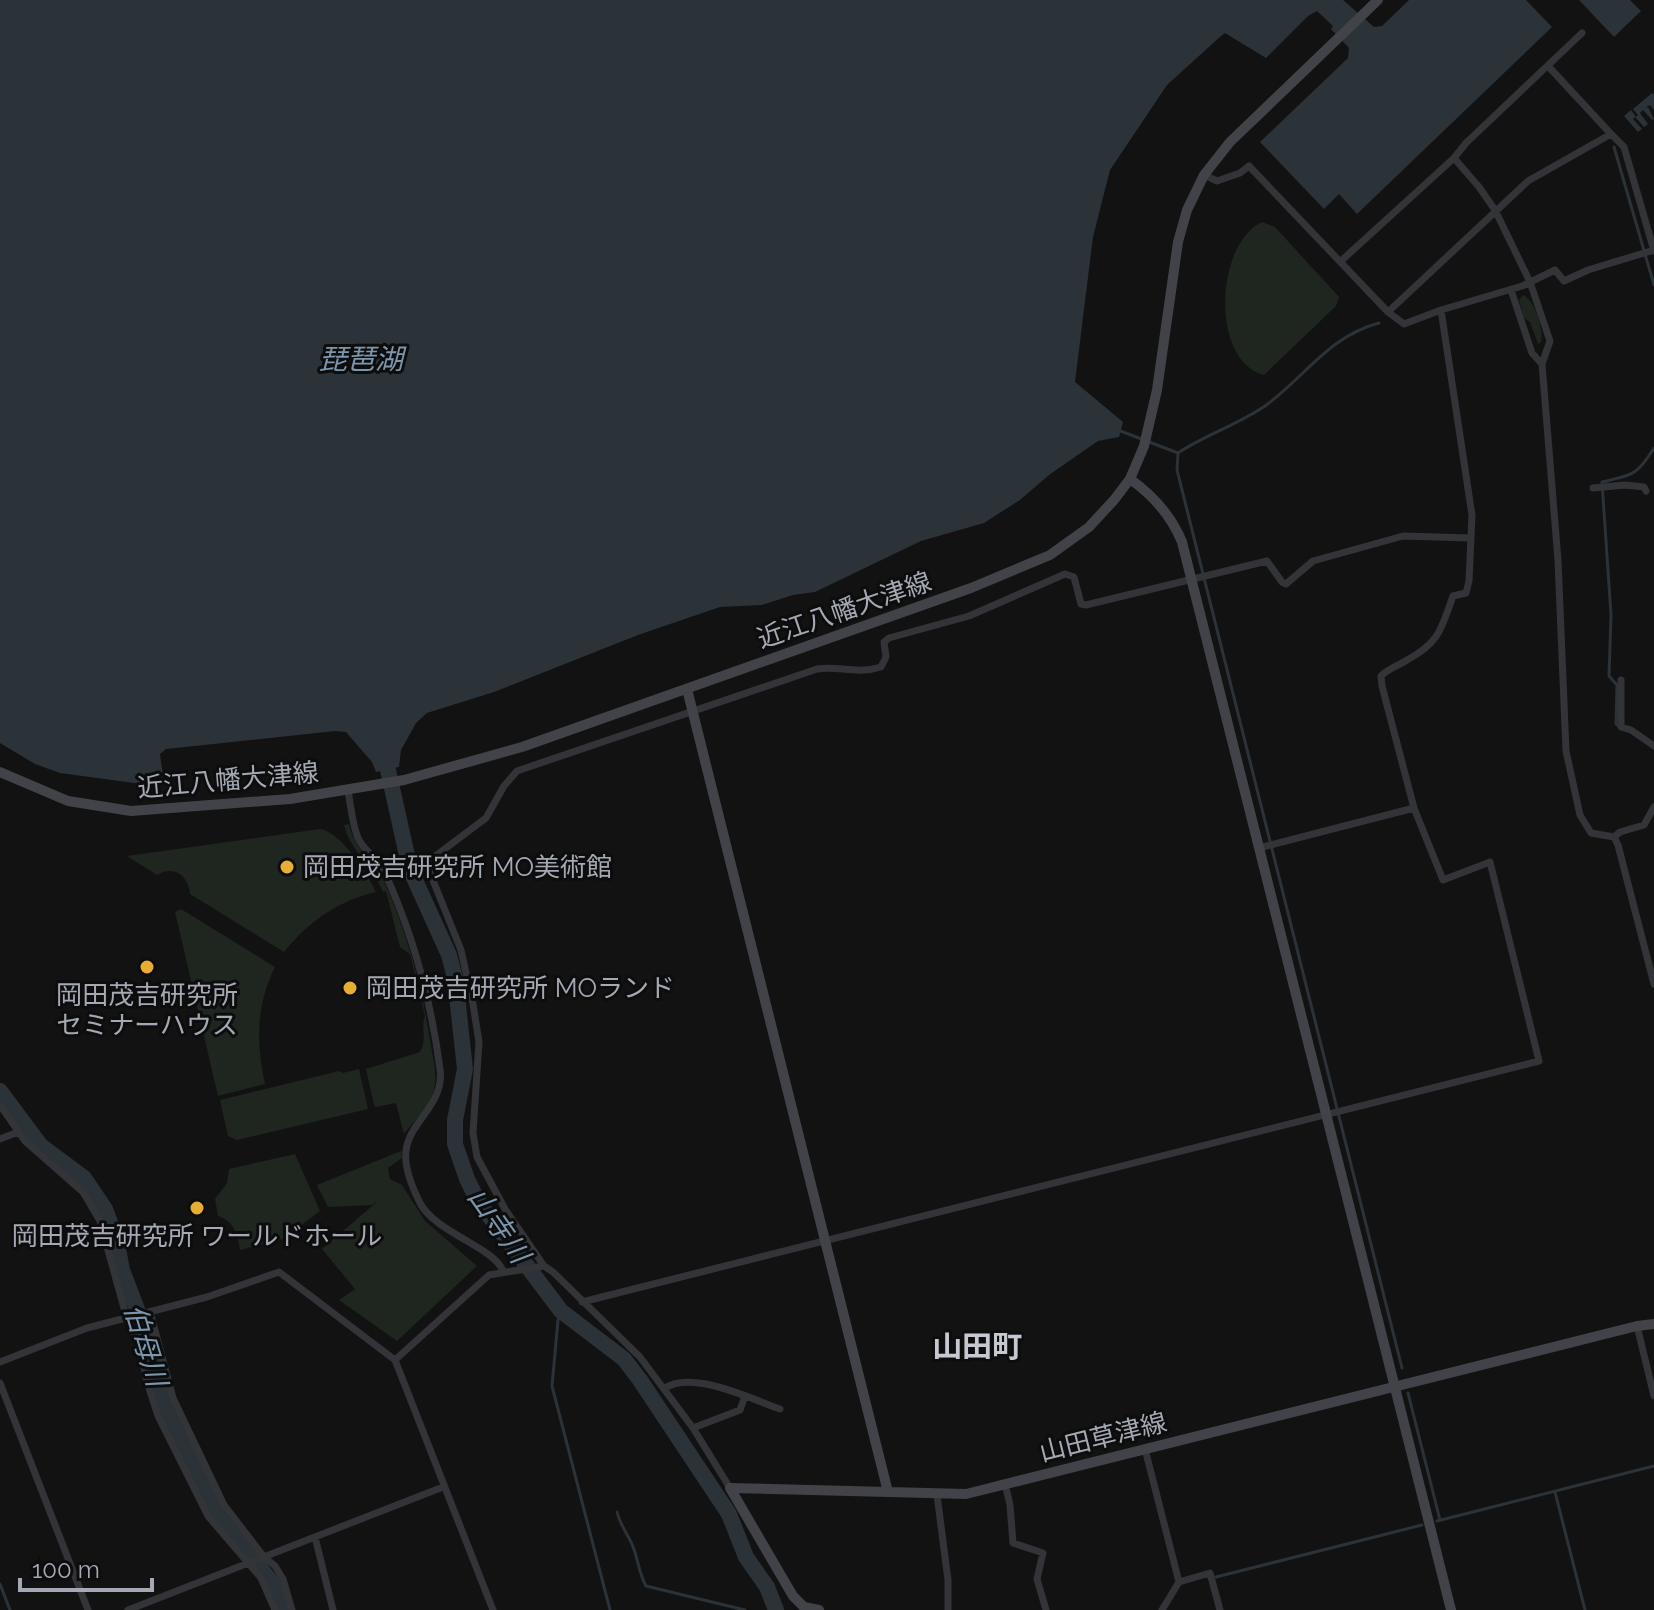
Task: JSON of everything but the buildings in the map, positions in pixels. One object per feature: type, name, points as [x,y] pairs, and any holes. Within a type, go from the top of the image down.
[{"type":"main road","name":"近江八幡大津線","points":[[0,772],[68,801],[131,811],[192,808],[377,786],[491,757],[687,689],[1026,567],[1065,546],[1089,527],[1114,500],[1130,479],[1146,441],[1157,390],[1178,242],[1187,210],[1204,175],[1230,142],[1378,0]]},
{"type":"main road","points":[[1130,479],[1147,491],[1171,518],[1200,576],[1334,1113],[1394,1387],[1451,1610]]},
{"type":"main road","points":[[687,689],[888,1492]]},
{"type":"main road","name":"山田草津線","points":[[730,1488],[966,1494],[1654,1324]]},
{"type":"main road","points":[[730,1488],[786,1585],[804,1607],[819,1610]]},
{"type":"street","points":[[1341,261],[1454,158],[1582,33]]},
{"type":"street","points":[[1204,175],[1217,181],[1240,173],[1249,166],[1388,312],[1404,324],[1511,290],[1555,270],[1564,281],[1588,270],[1654,251],[1624,147],[1548,66]]},
{"type":"street","points":[[1388,312],[1528,181],[1611,134]]},
{"type":"street","points":[[1454,158],[1495,210],[1530,282],[1550,341],[1542,364],[1558,560],[1568,769],[1583,822],[1591,833],[1614,837],[1620,832],[1644,825],[1654,807]]},
{"type":"street","points":[[1511,290],[1532,353],[1542,364]]},
{"type":"street","points":[[582,1302],[1539,1061],[1490,862],[1443,880],[1414,808],[1381,676],[1436,641],[1453,596],[1466,593],[1472,515],[1441,310]]},
{"type":"street","points":[[1593,488],[1625,485],[1644,487],[1646,491]]},
{"type":"street","points":[[541,1267],[477,1157],[473,1133],[479,1042],[473,1004],[461,950],[426,863],[486,818],[504,786],[517,771],[826,667],[841,671],[881,667],[886,657],[884,642],[889,638],[969,616],[1065,574],[1074,577],[1081,604],[1086,605],[1267,561],[1286,584],[1313,561],[1403,536],[1471,538]]},
{"type":"street","points":[[1621,680],[1621,727],[1654,746]]},
{"type":"street","points":[[348,791],[359,840],[383,867],[418,958],[429,997],[439,1058],[441,1074],[438,1093],[411,1136],[406,1151],[408,1170],[420,1203],[430,1218],[495,1261],[503,1271]]},
{"type":"street","points":[[1267,845],[1414,808]]},
{"type":"street","points":[[1614,837],[1654,984]]},
{"type":"street","points":[[0,1105],[18,1132],[51,1166],[83,1192],[100,1221],[127,1319],[139,1342],[158,1416],[208,1516],[261,1578],[275,1610]]},
{"type":"street","points":[[0,1139],[18,1132]]},
{"type":"street","points":[[395,1360],[489,1275],[541,1267],[553,1272],[640,1357],[693,1428],[730,1488]]},
{"type":"street","points":[[0,1362],[87,1328],[207,1297],[279,1272],[395,1360],[493,1610]]},
{"type":"street","points":[[150,1312],[173,1398],[224,1505],[262,1557],[275,1566],[283,1579],[292,1610]]},
{"type":"street","points":[[1637,1326],[1654,1396]]},
{"type":"street","points":[[665,1388],[676,1382],[702,1383],[780,1409]]},
{"type":"street","points":[[0,1383],[88,1610]]},
{"type":"street","points":[[693,1428],[740,1410],[745,1396]]},
{"type":"street","points":[[1145,1449],[1179,1582]]},
{"type":"street","points":[[1005,1484],[1013,1543],[1043,1553],[1037,1579],[1046,1610]]},
{"type":"street","points":[[128,1610],[443,1487]]},
{"type":"street","points":[[937,1495],[948,1580],[948,1610]]},
{"type":"street","points":[[315,1537],[333,1610]]},
{"type":"street","points":[[1162,1610],[1179,1582],[1210,1573],[1220,1610]]},
{"type":"shaded area","points":[[1262,222],[1275,227],[1339,297],[1336,306],[1264,375],[1246,365],[1234,348],[1227,326],[1225,302],[1235,253],[1246,234]]},
{"type":"shaded area","points":[[1523,295],[1538,316],[1542,337],[1538,344],[1530,322],[1524,318],[1519,300]]},
{"type":"shaded area","points":[[349,824],[355,841],[381,875],[399,917],[418,980],[427,1024],[435,1072],[434,1089],[426,1107],[404,1134],[396,1103],[374,1105],[366,1069],[420,1052],[425,1016],[410,954],[400,947],[386,891],[383,892],[351,842],[344,825]]},
{"type":"shaded area","points":[[320,829],[345,845],[376,892],[349,901],[325,914],[284,952],[190,894],[189,887],[179,874],[169,871],[157,875],[127,856]]},
{"type":"shaded area","points":[[181,909],[275,967],[261,1010],[260,1054],[265,1084],[218,1096],[175,912]]},
{"type":"shaded area","points":[[359,1069],[368,1109],[237,1140],[228,1136],[220,1100],[339,1071]]},
{"type":"shaded area","points":[[401,1151],[402,1158],[388,1168],[390,1179],[402,1185],[425,1221],[477,1266],[397,1341],[339,1300],[355,1289],[322,1249],[379,1200],[372,1205],[328,1207],[317,1185]]},
{"type":"shaded area","points":[[295,1154],[320,1211],[283,1239],[240,1250],[234,1229],[228,1221],[218,1216],[215,1199],[227,1183],[229,1169]]},
{"type":"water","name":"琵琶湖","points":[[0,0],[1343,0],[1374,27],[1382,26],[1409,0],[1526,0],[1552,27],[1357,214],[1339,194],[1324,209],[1260,142],[1348,58],[1349,48],[1331,29],[1333,26],[1317,11],[1308,16],[1266,58],[1225,33],[1221,36],[1167,85],[1110,170],[1093,237],[1075,382],[1123,422],[1119,437],[1098,441],[984,523],[921,541],[815,592],[762,605],[720,607],[638,635],[494,692],[427,713],[416,723],[401,750],[399,767],[376,772],[372,762],[346,732],[335,731],[166,749],[160,754],[161,781],[149,785],[60,773],[35,764],[0,743]]},
{"type":"water","points":[[1579,0],[1630,0],[1641,11],[1614,37]]},
{"type":"water","points":[[1652,93],[1654,110],[1650,105],[1644,108],[1648,107],[1654,119],[1643,110],[1640,113],[1648,124],[1644,127],[1635,117],[1633,119],[1642,129],[1638,132],[1624,116],[1631,110],[1636,117],[1638,115],[1633,109]]},
{"type":"waterway","points":[[1614,147],[1654,285]]},
{"type":"waterway","points":[[1178,453],[1265,406],[1332,347],[1361,329],[1379,323]]},
{"type":"waterway","points":[[1118,430],[1178,453]]},
{"type":"waterway","points":[[1620,727],[1616,724],[1617,685],[1609,676],[1611,615],[1602,482],[1633,473],[1654,448]]},
{"type":"waterway","points":[[1178,453],[1177,470],[1402,1368]]},
{"type":"waterway","name":"山寺川","points":[[379,751],[388,770],[410,869],[449,955],[455,978],[465,1069],[455,1120],[455,1144],[467,1179],[478,1201],[561,1311],[624,1359],[640,1380],[729,1514],[746,1557],[767,1587],[776,1610]]},
{"type":"waterway","name":"伯母川","points":[[0,1091],[41,1146],[84,1178],[105,1209],[116,1238],[122,1270],[148,1338],[163,1401],[221,1520],[274,1585],[283,1610]]},
{"type":"waterway","points":[[564,1313],[558,1320],[552,1386],[610,1610]]},
{"type":"waterway","points":[[1408,1393],[1440,1520]]},
{"type":"waterway","points":[[1437,1521],[1654,1466]]},
{"type":"waterway","points":[[1555,1492],[1585,1610]]},
{"type":"waterway","points":[[617,1512],[646,1586],[745,1610]]},
{"type":"waterway","points":[[1216,1577],[1422,1525]]},
{"type":"waterway","points":[[0,1584],[10,1610]]},
{"type":"place","name":"岡田茂吉研究所 MO美術館","points":[[287,867]]},
{"type":"place","name":"岡田茂吉研究所 セミナーハウス","points":[[147,967]]},
{"type":"place","name":"岡田茂吉研究所 MOランド","points":[[350,988]]},
{"type":"place","name":"岡田茂吉研究所 ワールドホール","points":[[197,1208]]},
{"type":"district","name":"山田町","points":[[977,1347]]}]
